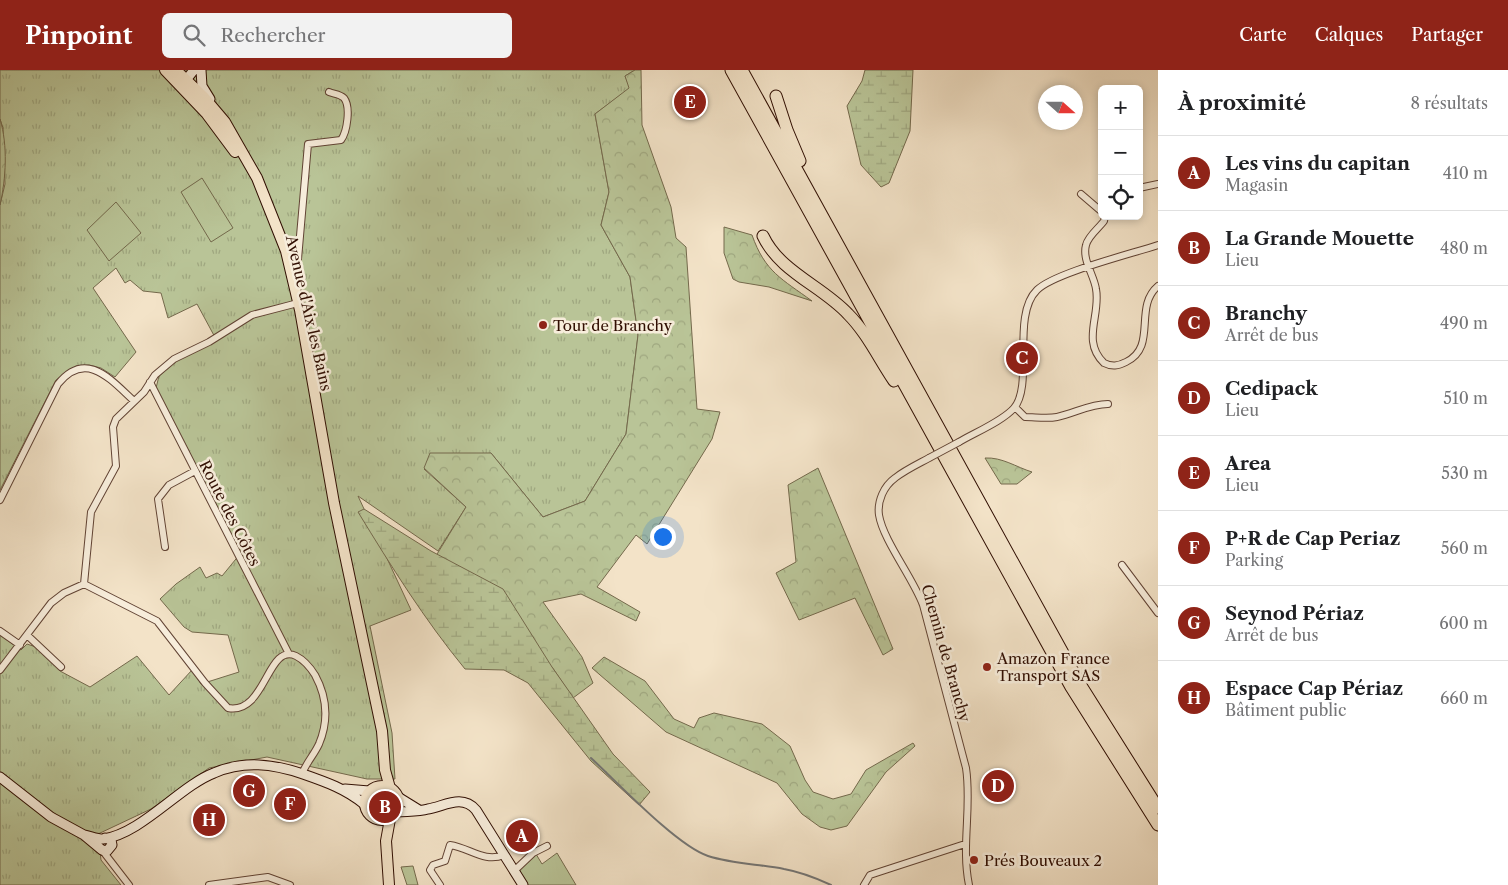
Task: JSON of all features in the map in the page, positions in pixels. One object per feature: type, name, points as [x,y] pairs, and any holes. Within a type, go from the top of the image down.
[{"type":"highway","points":[[731,70],[944,460],[1071,687],[1158,825]]},
{"type":"highway","points":[[742,70],[1080,684],[1158,808]]},
{"type":"highway","points":[[776,96],[793,146],[870,303]]},
{"type":"highway","points":[[763,236],[776,258],[830,297],[849,315],[944,460]]},
{"type":"main road","name":"Avenue d'Aix les Bains","points":[[165,70],[182,86],[225,136],[254,184],[275,233],[294,304],[319,418]]},
{"type":"main road","name":"Avenue d'Aix les Bains","points":[[176,70],[225,122],[257,178],[278,226],[294,282],[372,689],[382,731],[387,782],[390,788]]},
{"type":"main road","points":[[186,80],[189,89],[215,120],[225,136]]},
{"type":"main road","name":"Avenue d'Aix les Bains","points":[[372,689],[381,753],[380,772],[372,789]]},
{"type":"main road","points":[[390,788],[398,797],[386,841],[388,885],[382,863],[381,836],[376,820],[369,815],[364,804],[372,789],[390,788]]},
{"type":"main road","points":[[376,820],[393,816]]},
{"type":"street","points":[[169,70],[179,79],[186,80],[196,77],[201,70]]},
{"type":"street","points":[[186,80],[194,70]]},
{"type":"street","points":[[201,70],[205,92],[225,122]]},
{"type":"street","points":[[294,282],[298,259],[308,144],[341,140],[346,128],[346,101],[342,96],[329,92]]},
{"type":"street","points":[[1143,187],[1158,184]]},
{"type":"street","points":[[1081,194],[1098,209]]},
{"type":"street","points":[[1104,220],[1086,247],[1097,297],[1092,338],[1096,354],[1107,364],[1118,365],[1131,360],[1144,348],[1150,333],[1148,304],[1152,292],[1158,286]]},
{"type":"street","points":[[1108,404],[1098,404],[1057,417],[1046,418],[1025,417],[1016,407],[1022,391],[1024,333],[1032,296],[1049,282],[1158,245]]},
{"type":"street","points":[[84,584],[91,512],[116,466],[114,424],[160,369],[174,359],[209,342],[246,318],[260,312],[294,304]]},
{"type":"street","points":[[0,500],[58,384],[69,373],[78,369],[98,370],[108,376],[134,401]]},
{"type":"street","name":"Route des Côtes","points":[[150,382],[289,654]]},
{"type":"street","name":"Chemin de Branchy","points":[[969,885],[965,844],[969,789],[966,768],[923,605],[916,587],[883,529],[878,513],[881,497],[890,483],[1016,407]]},
{"type":"street","points":[[165,547],[158,499],[169,485],[195,471]]},
{"type":"street","points":[[1122,565],[1158,613]]},
{"type":"street","points":[[0,670],[50,603],[64,593],[84,584]]},
{"type":"street","points":[[84,584],[157,621],[205,683],[228,708],[240,707],[255,697],[281,655],[289,654],[297,657],[310,668],[323,691],[326,701],[322,735],[302,774]]},
{"type":"street","points":[[0,631],[20,645]]},
{"type":"street","points":[[27,635],[61,667]]},
{"type":"street","points":[[106,844],[166,805],[203,778],[223,770],[258,764],[302,774],[342,788],[364,804]]},
{"type":"street","points":[[0,777],[51,817],[84,835],[106,844],[114,864],[128,885]]},
{"type":"street","points":[[342,788],[372,789]]},
{"type":"street","points":[[398,797],[419,810]]},
{"type":"street","points":[[393,816],[419,810],[429,810],[459,801],[469,803],[476,810],[523,885]]},
{"type":"street","points":[[864,885],[870,875],[876,872],[965,844]]},
{"type":"street","points":[[440,885],[430,870],[433,866],[445,860],[450,845],[461,846],[486,858],[504,855]]},
{"type":"street","points":[[514,871],[533,853],[547,846]]},
{"type":"street","points":[[209,885],[268,877],[290,885]]},
{"type":"green space","points":[[0,70],[635,70],[625,76],[630,88],[595,114],[609,192],[601,225],[630,277],[638,335],[626,434],[585,501],[543,517],[491,453],[424,469],[466,507],[438,551],[358,496],[411,610],[370,626],[392,733],[395,779],[367,779],[267,757],[209,768],[151,809],[98,834],[101,860],[121,885],[0,885],[0,635],[21,650],[27,644],[36,647],[60,671],[90,687],[137,656],[169,695],[192,670],[201,684],[239,672],[228,635],[192,632],[184,627],[160,599],[176,584],[200,567],[206,578],[217,573],[222,576],[240,554],[156,388],[159,376],[180,358],[217,341],[197,304],[168,318],[161,293],[143,291],[130,280],[125,283],[116,268],[93,288],[136,352],[115,377],[101,368],[89,365],[76,366],[56,380],[0,490],[0,205],[5,184],[3,128],[0,119]]},
{"type":"green space","points":[[635,70],[641,70],[642,125],[671,207],[676,238],[686,247],[697,409],[720,412],[712,439],[647,544],[636,535],[597,587],[640,612],[636,621],[581,594],[543,602],[582,657],[593,683],[573,698],[552,667],[426,572],[466,507],[424,468],[430,453],[491,453],[543,517],[585,501],[626,434],[638,335],[630,277],[601,225],[609,192],[595,114],[629,88],[625,76]]},
{"type":"green space","points":[[865,70],[913,70],[910,131],[889,183],[881,187],[861,165],[847,106],[862,81]]},
{"type":"green space","points":[[0,119],[3,129],[5,162],[4,184],[0,205]]},
{"type":"green space","points":[[202,178],[233,228],[211,242],[181,192]]},
{"type":"green space","points":[[116,202],[141,233],[109,261],[87,230]]},
{"type":"green space","points":[[724,227],[752,235],[763,258],[776,274],[812,301],[769,287],[739,282],[733,279],[724,253]]},
{"type":"green space","points":[[985,458],[1003,461],[1032,472],[1017,484],[1001,484]]},
{"type":"green space","points":[[818,468],[893,649],[883,655],[855,598],[799,620],[776,573],[796,562],[788,485]]},
{"type":"green space","points":[[364,509],[431,551],[503,589],[552,667],[613,754],[650,792],[639,805],[591,761],[528,683],[504,670],[465,669],[408,592],[358,512]]},
{"type":"green space","points":[[604,657],[645,681],[674,719],[694,728],[699,718],[714,713],[762,724],[790,746],[805,780],[813,792],[833,799],[851,794],[866,770],[913,743],[915,746],[886,772],[847,826],[831,830],[820,827],[802,814],[777,783],[666,732],[592,668]]},
{"type":"green space","points":[[557,853],[576,885],[527,885],[518,871],[536,854],[542,864]]},
{"type":"green space","points":[[413,866],[418,885],[407,885],[401,867]]},
{"type":"waterway","points":[[591,758],[664,827],[695,850],[727,861],[775,867],[796,872],[831,885]]},
{"type":"place","name":"Area","points":[[690,102]]},
{"type":"place","name":"Tour de Branchy","points":[[543,325]]},
{"type":"place","name":"Branchy","points":[[1022,358]]},
{"type":"place","name":"Amazon France Transport SAS","points":[[987,667]]},
{"type":"place","name":"Cedipack","points":[[998,786]]},
{"type":"place","name":"Seynod Périaz","points":[[249,791]]},
{"type":"place","name":"P+R de Cap Periaz","points":[[290,804]]},
{"type":"place","name":"La Grande Mouette","points":[[385,807]]},
{"type":"place","name":"Espace Cap Périaz","points":[[209,820]]},
{"type":"place","name":"Les vins du capitan","points":[[522,836]]},
{"type":"place","name":"Prés Bouveaux 2","points":[[974,860]]}]
